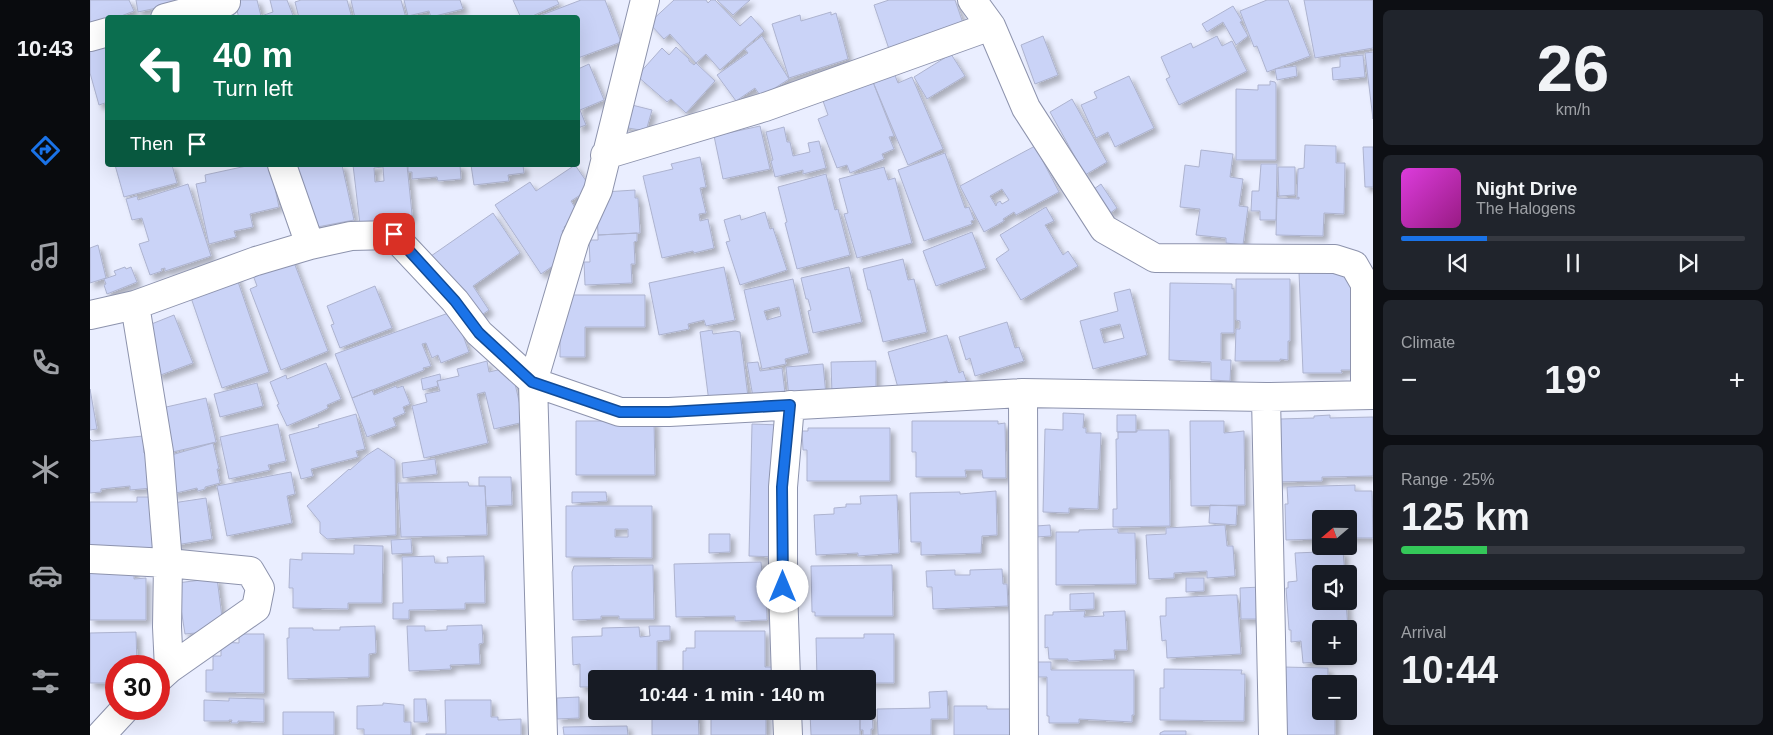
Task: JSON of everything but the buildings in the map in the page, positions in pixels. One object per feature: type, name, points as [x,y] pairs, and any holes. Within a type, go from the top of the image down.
[{"type":"street","points":[[542,735],[532,382],[575,240],[598,190],[605,155],[645,0]]},
{"type":"street","points":[[90,315],[134,305],[256,261],[310,245],[351,236],[394,234],[455,301],[479,333],[532,382],[620,412],[669,412],[1023,393],[1266,397],[1369,395],[1365,284],[1354,265],[1335,259],[1155,258],[1104,229],[1026,108],[991,26],[972,0]]},
{"type":"street","points":[[180,15],[227,6]]},
{"type":"street","points":[[605,155],[765,107],[991,26]]},
{"type":"street","points":[[90,37],[105,33]]},
{"type":"street","points":[[283,167],[310,245]]},
{"type":"street","points":[[134,305],[159,452],[168,562],[165,655]]},
{"type":"street","points":[[1023,393],[1024,735]]},
{"type":"street","points":[[1266,397],[1273,735]]},
{"type":"street","points":[[786,670],[782,487],[790,405]]},
{"type":"street","points":[[90,560],[168,562],[250,571],[260,588],[256,608],[170,670]]},
{"type":"street","points":[[100,735],[114,720]]},
{"type":"street","points":[[787,720],[788,735]]},
{"type":"route","points":[[394,234],[455,301],[479,333],[532,382],[620,412],[669,412],[790,405],[782,487],[783,587]]}]
